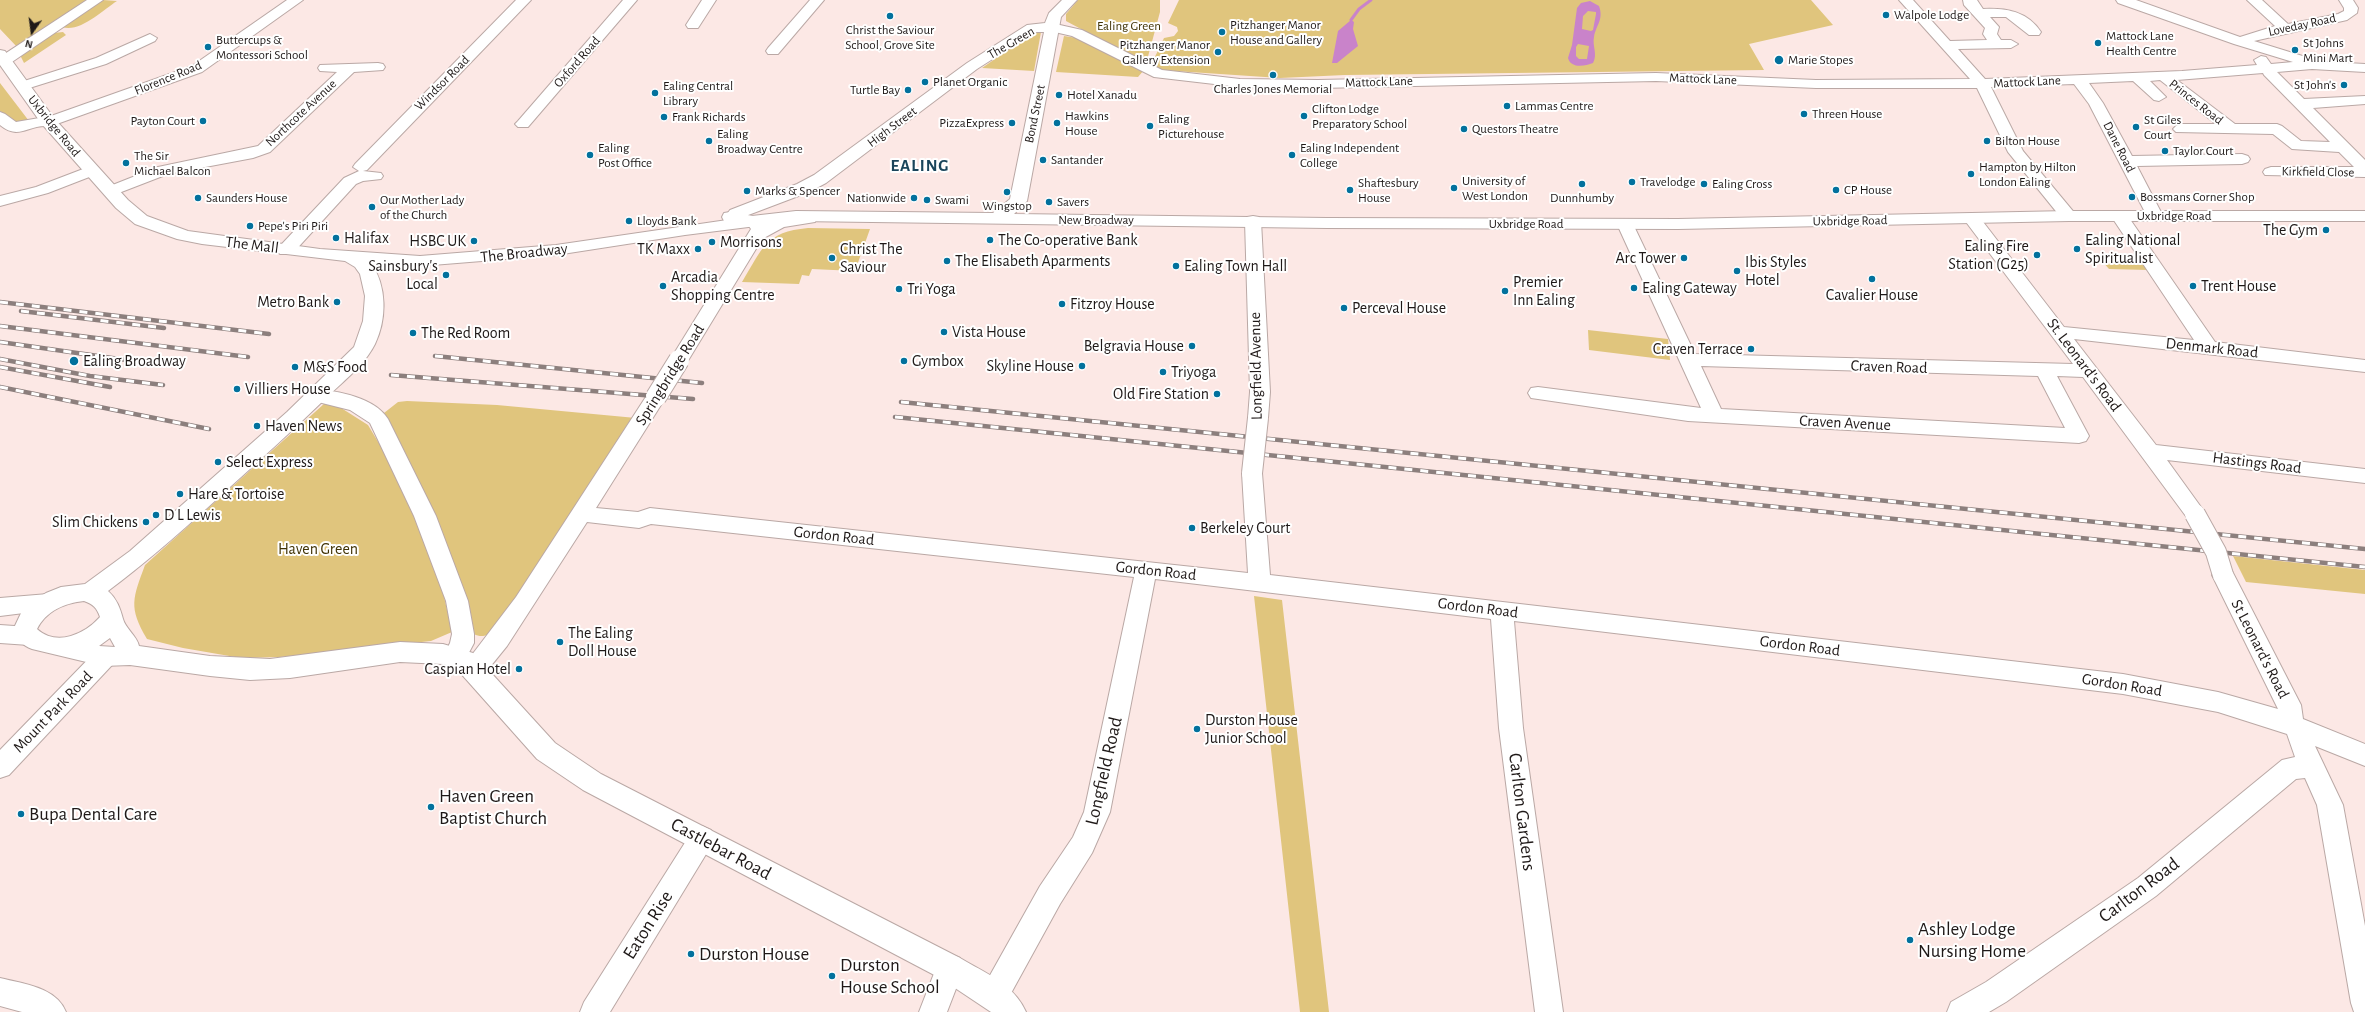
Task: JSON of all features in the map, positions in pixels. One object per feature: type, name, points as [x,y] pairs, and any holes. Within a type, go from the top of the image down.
[{"type":"main road","points":[[1051,27],[1054,16],[1070,0]]},
{"type":"main road","name":"The Green","points":[[972,66],[1032,28],[1051,27]]},
{"type":"main road","name":"Bond Street","points":[[1018,201],[1051,27]]},
{"type":"main road","name":"Uxbridge Road","points":[[2,57],[48,121],[112,193]]},
{"type":"main road","name":"High Street","points":[[792,206],[797,194],[810,184],[845,163],[972,66]]},
{"type":"main road","name":"High Street","points":[[730,217],[810,184]]},
{"type":"main road","name":"The Mall","points":[[112,193],[141,220],[183,236],[286,250],[404,261]]},
{"type":"main road","points":[[997,219],[1018,201],[1036,220]]},
{"type":"main road","points":[[792,206],[802,213],[816,216]]},
{"type":"main road","name":"New Broadway","points":[[792,206],[834,209],[850,217]]},
{"type":"main road","name":"The Broadway","points":[[685,230],[768,208],[792,206]]},
{"type":"main road","name":"New Broadway","points":[[755,228],[816,216],[1335,223]]},
{"type":"main road","name":"Uxbridge Road","points":[[1335,223],[1625,224],[2069,216],[2365,216]]},
{"type":"main road","name":"The Broadway","points":[[404,261],[531,253],[685,230],[755,228]]},
{"type":"main road","points":[[351,257],[364,266],[373,290],[373,324],[368,342],[359,354],[283,428],[138,557],[90,592],[65,596],[48,603],[31,616],[25,630],[28,636],[43,643],[106,656],[129,654],[200,666],[247,670],[290,668],[382,655],[418,652],[434,652],[464,664]]},
{"type":"main road","points":[[373,290],[388,273],[404,261]]},
{"type":"main road","points":[[65,647],[77,646],[86,641],[102,630],[111,621],[112,617],[109,603],[104,598],[90,592]]},
{"type":"main road","points":[[111,621],[126,641],[129,654]]},
{"type":"main road","name":"Castlebar Road","points":[[464,664],[546,751],[592,782],[950,968],[1002,1004]]},
{"type":"street","points":[[2,57],[96,0]]},
{"type":"street","name":"Florence Road","points":[[0,117],[12,127],[24,127],[48,121],[197,69],[296,0]]},
{"type":"street","name":"Windsor Road","points":[[286,250],[350,181],[368,172],[524,0]]},
{"type":"street","name":"Oxford Road","points":[[524,124],[630,0]]},
{"type":"street","points":[[693,25],[709,0]]},
{"type":"street","points":[[773,51],[817,0]]},
{"type":"street","points":[[1906,0],[1982,84],[2016,152],[2069,216]]},
{"type":"street","points":[[1970,0],[1969,2],[1992,27],[1992,32],[1990,34],[1996,44]]},
{"type":"street","points":[[2122,0],[2312,65]]},
{"type":"street","points":[[2155,0],[2174,12],[2176,19]]},
{"type":"street","points":[[2254,0],[2286,29]]},
{"type":"street","name":"Loveday Road","points":[[2239,41],[2333,19],[2350,13],[2351,8],[2346,0]]},
{"type":"street","points":[[1979,13],[2010,13],[2020,18],[2034,32]]},
{"type":"street","name":"Mattock Lane","points":[[1051,27],[1077,33],[1160,74],[1240,83],[1318,84],[1656,77],[1829,84],[1937,85],[2162,76],[2312,65],[2359,67]]},
{"type":"street","points":[[23,86],[101,61],[150,38]]},
{"type":"street","points":[[2239,41],[2344,147],[2365,171]]},
{"type":"street","points":[[1947,45],[2011,44]]},
{"type":"street","points":[[2359,67],[2349,62],[2365,58]]},
{"type":"street","name":"Northcote Avenue","points":[[325,68],[378,67]]},
{"type":"street","name":"Northcote Avenue","points":[[112,193],[164,170],[253,153],[264,148],[350,68]]},
{"type":"street","name":"Princes Road","points":[[2162,76],[2230,129]]},
{"type":"street","points":[[2137,77],[2159,96]]},
{"type":"street","name":"Dane Road","points":[[2079,80],[2096,103],[2155,216]]},
{"type":"street","points":[[2302,104],[2365,100]]},
{"type":"street","name":"Princes Road","points":[[2180,129],[2277,129],[2298,146],[2344,147]]},
{"type":"street","points":[[2128,165],[2242,159]]},
{"type":"street","points":[[0,201],[42,190],[92,171]]},
{"type":"street","name":"Kirkfield Close","points":[[2271,172],[2365,171]]},
{"type":"street","points":[[2119,216],[2208,347]]},
{"type":"street","points":[[730,217],[755,228]]},
{"type":"street","name":"Springbridge Road","points":[[582,514],[679,360],[755,228],[794,220],[850,217]]},
{"type":"street","name":"St. Leonard's Road","points":[[1971,218],[2150,451],[2195,514]]},
{"type":"street","name":"Longfield Avenue","points":[[1253,221],[1260,392],[1252,473],[1252,490],[1260,582]]},
{"type":"street","points":[[1625,224],[1714,415]]},
{"type":"street","name":"Denmark Road","points":[[2059,332],[2208,347],[2365,366]]},
{"type":"street","name":"Craven Road","points":[[1689,360],[2089,372]]},
{"type":"street","name":"Craven Avenue","points":[[1538,393],[1714,415],[2079,436],[2044,370]]},
{"type":"street","points":[[317,395],[342,400],[366,410],[378,419],[425,516],[457,601],[463,634],[462,643],[464,664]]},
{"type":"street","name":"Hastings Road","points":[[2150,451],[2365,476]]},
{"type":"street","points":[[464,664],[507,628],[582,514]]},
{"type":"street","name":"Gordon Road","points":[[582,514],[639,520],[650,516],[1260,582],[2123,684],[2218,702],[2295,727],[2365,755]]},
{"type":"street","name":"St Leonard's Road","points":[[2195,514],[2216,552],[2223,574],[2289,706],[2295,727],[2312,767]]},
{"type":"street","name":"Longfield Road","points":[[1002,1004],[1050,895],[1083,844],[1097,812],[1146,570]]},
{"type":"street","points":[[0,607],[48,603]]},
{"type":"street","name":"Carlton Gardens","points":[[1502,611],[1511,728],[1549,1012]]},
{"type":"street","points":[[0,634],[28,636]]},
{"type":"street","name":"Mount Park Road","points":[[0,767],[106,656]]},
{"type":"street","points":[[2312,767],[2330,805],[2365,1003]]},
{"type":"street","name":"Carlton Road","points":[[1961,1012],[1996,992],[2147,887],[2291,768],[2312,767]]},
{"type":"street","name":"Eaton Rise","points":[[594,1012],[702,838]]},
{"type":"street","points":[[933,1012],[950,968]]},
{"type":"street","points":[[0,992],[38,1002],[52,1012]]},
{"type":"green space","points":[[0,0],[88,0],[17,47],[0,29]]},
{"type":"green space","points":[[103,0],[117,1],[84,24],[69,28],[62,27]]},
{"type":"green space","name":"Ealing Green","points":[[1078,0],[1160,0],[1160,12],[1146,64],[1066,21],[1066,14]]},
{"type":"green space","points":[[1179,0],[1811,0],[1833,25],[1749,44],[1764,70],[1345,75],[1280,78],[1160,70],[1151,65],[1164,38],[1174,36],[1178,31],[1177,27],[1168,23]]},
{"type":"green space","points":[[1035,31],[1041,32],[1034,71],[982,68]]},
{"type":"green space","points":[[63,32],[66,35],[24,63],[20,55],[54,33]]},
{"type":"green space","name":"Ealing Green","points":[[1064,36],[1077,38],[1144,70],[1138,77],[1056,72]]},
{"type":"green space","points":[[0,83],[29,121],[17,123],[0,111]]},
{"type":"green space","points":[[808,228],[870,229],[855,271],[812,269],[809,276],[802,275],[799,284],[742,282],[761,251],[774,238],[782,233]]},
{"type":"green space","points":[[2102,261],[2142,261],[2148,270],[2109,269]]},
{"type":"green space","points":[[1588,330],[1668,339],[1670,360],[1589,350]]},
{"type":"green space","points":[[407,401],[497,405],[636,418],[498,629],[486,635],[480,636],[474,634],[384,417],[384,413],[398,402]]},
{"type":"green space","name":"Haven Green","points":[[325,403],[338,406],[368,425],[399,477],[432,543],[452,632],[431,641],[280,657],[241,658],[183,648],[147,639],[137,619],[134,602],[135,594],[145,565]]},
{"type":"green space","points":[[2233,556],[2365,570],[2365,594],[2246,582]]},
{"type":"green space","points":[[1254,596],[1282,600],[1329,1012],[1300,1012]]},
{"type":"shaded area","points":[[1590,1],[1599,6],[1601,15],[1594,37],[1595,56],[1593,63],[1579,66],[1572,64],[1568,58],[1572,45],[1577,8],[1581,3]],"holes":[[[1588,11],[1596,12],[1593,30],[1591,31],[1582,29],[1583,16]],[[1578,44],[1589,46],[1587,59],[1579,59],[1576,56],[1576,47]]]},
{"type":"shaded area","points":[[1351,20],[1354,22],[1353,29],[1358,46],[1337,63],[1332,63],[1338,31]]},
{"type":"waterway","points":[[1351,20],[1359,9],[1371,0]]},
{"type":"railway","points":[[0,302],[269,334]]},
{"type":"railway","points":[[21,311],[164,328]]},
{"type":"railway","points":[[0,326],[248,357]]},
{"type":"railway","points":[[0,342],[154,364]]},
{"type":"railway","points":[[435,356],[702,383]]},
{"type":"railway","points":[[0,359],[90,376],[163,385]]},
{"type":"railway","points":[[0,367],[110,387]]},
{"type":"railway","points":[[391,375],[693,399]]},
{"type":"railway","points":[[0,387],[209,429]]},
{"type":"railway","points":[[901,402],[2365,549]]},
{"type":"railway","points":[[895,417],[2365,567]]},
{"type":"place","name":"Walpole Lodge","points":[[1886,15]]},
{"type":"place","name":"Christ the Saviour School, Grove Site","points":[[890,16]]},
{"type":"place","name":"Pitzhanger Manor House and Gallery","points":[[1222,32]]},
{"type":"place","name":"Mattock Lane Health Centre","points":[[2098,43]]},
{"type":"place","name":"Buttercups & Montessori School","points":[[208,47]]},
{"type":"place","name":"St Johns Mini Mart","points":[[2295,50]]},
{"type":"place","name":"Pitzhanger Manor Gallery Extension","points":[[1218,52]]},
{"type":"place","name":"Marie Stopes","points":[[1779,60]]},
{"type":"place","name":"Charles Jones Memorial","points":[[1273,75]]},
{"type":"place","name":"Planet Organic","points":[[925,82]]},
{"type":"place","name":"St John's","points":[[2344,85]]},
{"type":"place","name":"Turtle Bay","points":[[908,90]]},
{"type":"place","name":"Ealing Central Library","points":[[655,93]]},
{"type":"place","name":"Hotel Xanadu","points":[[1059,95]]},
{"type":"place","name":"Lammas Centre","points":[[1507,106]]},
{"type":"place","name":"Threen House","points":[[1804,114]]},
{"type":"place","name":"Clifton Lodge Preparatory School","points":[[1304,116]]},
{"type":"place","name":"Frank Richards","points":[[664,117]]},
{"type":"place","name":"Payton Court","points":[[203,121]]},
{"type":"place","name":"PizzaExpress","points":[[1012,123]]},
{"type":"place","name":"Hawkins House","points":[[1057,123]]},
{"type":"place","name":"Ealing Picturehouse","points":[[1150,126]]},
{"type":"place","name":"St Giles Court","points":[[2136,127]]},
{"type":"place","name":"Questors Theatre","points":[[1464,129]]},
{"type":"place","name":"Ealing Broadway Centre","points":[[709,141]]},
{"type":"place","name":"Bilton House","points":[[1987,141]]},
{"type":"place","name":"Taylor Court","points":[[2165,151]]},
{"type":"place","name":"Ealing Post Office","points":[[590,155]]},
{"type":"place","name":"Ealing Independent College","points":[[1292,155]]},
{"type":"place","name":"Santander","points":[[1043,160]]},
{"type":"place","name":"The Sir Michael Balcon","points":[[126,163]]},
{"type":"place","name":"Hampton by Hilton London Ealing","points":[[1971,174]]},
{"type":"place","name":"Travelodge","points":[[1632,182]]},
{"type":"place","name":"Dunnhumby","points":[[1582,184]]},
{"type":"place","name":"Ealing Cross","points":[[1704,184]]},
{"type":"place","name":"University of West London","points":[[1454,188]]},
{"type":"place","name":"Shaftesbury House","points":[[1350,190]]},
{"type":"place","name":"CP House","points":[[1836,190]]},
{"type":"place","name":"Marks & Spencer","points":[[747,191]]},
{"type":"place","name":"Wingstop","points":[[1007,192]]},
{"type":"place","name":"Bossmans Corner Shop","points":[[2132,197]]},
{"type":"place","name":"Saunders House","points":[[198,198]]},
{"type":"place","name":"Nationwide","points":[[914,198]]},
{"type":"place","name":"Swami","points":[[927,200]]},
{"type":"place","name":"Savers","points":[[1049,202]]},
{"type":"place","name":"Our Mother Lady of the Church","points":[[372,207]]},
{"type":"place","name":"Lloyds Bank","points":[[629,221]]},
{"type":"place","name":"Pepe's Piri Piri","points":[[250,226]]},
{"type":"place","name":"The Gym","points":[[2326,230]]},
{"type":"place","name":"Halifax","points":[[336,238]]},
{"type":"place","name":"The Co-operative Bank","points":[[990,240]]},
{"type":"place","name":"HSBC UK","points":[[474,241]]},
{"type":"place","name":"Morrisons","points":[[712,242]]},
{"type":"place","name":"TK Maxx","points":[[698,249]]},
{"type":"place","name":"Ealing National Spiritualist","points":[[2077,249]]},
{"type":"place","name":"Ealing Fire Station (G25)","points":[[2037,255]]},
{"type":"place","name":"Christ The Saviour","points":[[832,258]]},
{"type":"place","name":"Arc Tower","points":[[1684,258]]},
{"type":"place","name":"The Elisabeth Aparments","points":[[947,261]]},
{"type":"place","name":"Ealing Town Hall","points":[[1176,266]]},
{"type":"place","name":"Ibis Styles Hotel","points":[[1737,271]]},
{"type":"place","name":"Sainsbury's Local","points":[[446,275]]},
{"type":"place","name":"Cavalier House","points":[[1872,279]]},
{"type":"place","name":"Arcadia Shopping Centre","points":[[663,286]]},
{"type":"place","name":"Trent House","points":[[2193,286]]},
{"type":"place","name":"Ealing Gateway","points":[[1634,288]]},
{"type":"place","name":"Tri Yoga","points":[[899,289]]},
{"type":"place","name":"Premier Inn Ealing","points":[[1505,291]]},
{"type":"place","name":"Metro Bank","points":[[337,302]]},
{"type":"place","name":"Fitzroy House","points":[[1062,304]]},
{"type":"place","name":"Perceval House","points":[[1344,308]]},
{"type":"place","name":"Vista House","points":[[944,332]]},
{"type":"place","name":"The Red Room","points":[[413,333]]},
{"type":"place","name":"Belgravia House","points":[[1192,346]]},
{"type":"place","name":"Craven Terrace","points":[[1751,349]]},
{"type":"place","name":"Ealing Broadway","points":[[74,361]]},
{"type":"place","name":"Gymbox","points":[[904,361]]},
{"type":"place","name":"Skyline House","points":[[1082,366]]},
{"type":"place","name":"M&S Food","points":[[295,367]]},
{"type":"place","name":"Triyoga","points":[[1163,372]]},
{"type":"place","name":"Villiers House","points":[[237,389]]},
{"type":"place","name":"Old Fire Station","points":[[1217,394]]},
{"type":"place","name":"Haven News","points":[[257,426]]},
{"type":"place","name":"Select Express","points":[[218,462]]},
{"type":"place","name":"Hare & Tortoise","points":[[180,494]]},
{"type":"place","name":"D L Lewis","points":[[156,515]]},
{"type":"place","name":"Slim Chickens","points":[[146,522]]},
{"type":"place","name":"Berkeley Court","points":[[1192,528]]},
{"type":"place","name":"The Ealing Doll House","points":[[560,642]]},
{"type":"place","name":"Caspian Hotel","points":[[519,669]]},
{"type":"place","name":"Durston House Junior School","points":[[1197,729]]},
{"type":"place","name":"Haven Green Baptist Church","points":[[431,807]]},
{"type":"place","name":"Bupa Dental Care","points":[[21,814]]},
{"type":"place","name":"Ashley Lodge Nursing Home","points":[[1910,940]]},
{"type":"place","name":"Durston House","points":[[691,954]]},
{"type":"place","name":"Durston House School","points":[[832,976]]},
{"type":"district","name":"EALING","points":[[920,166]]}]
